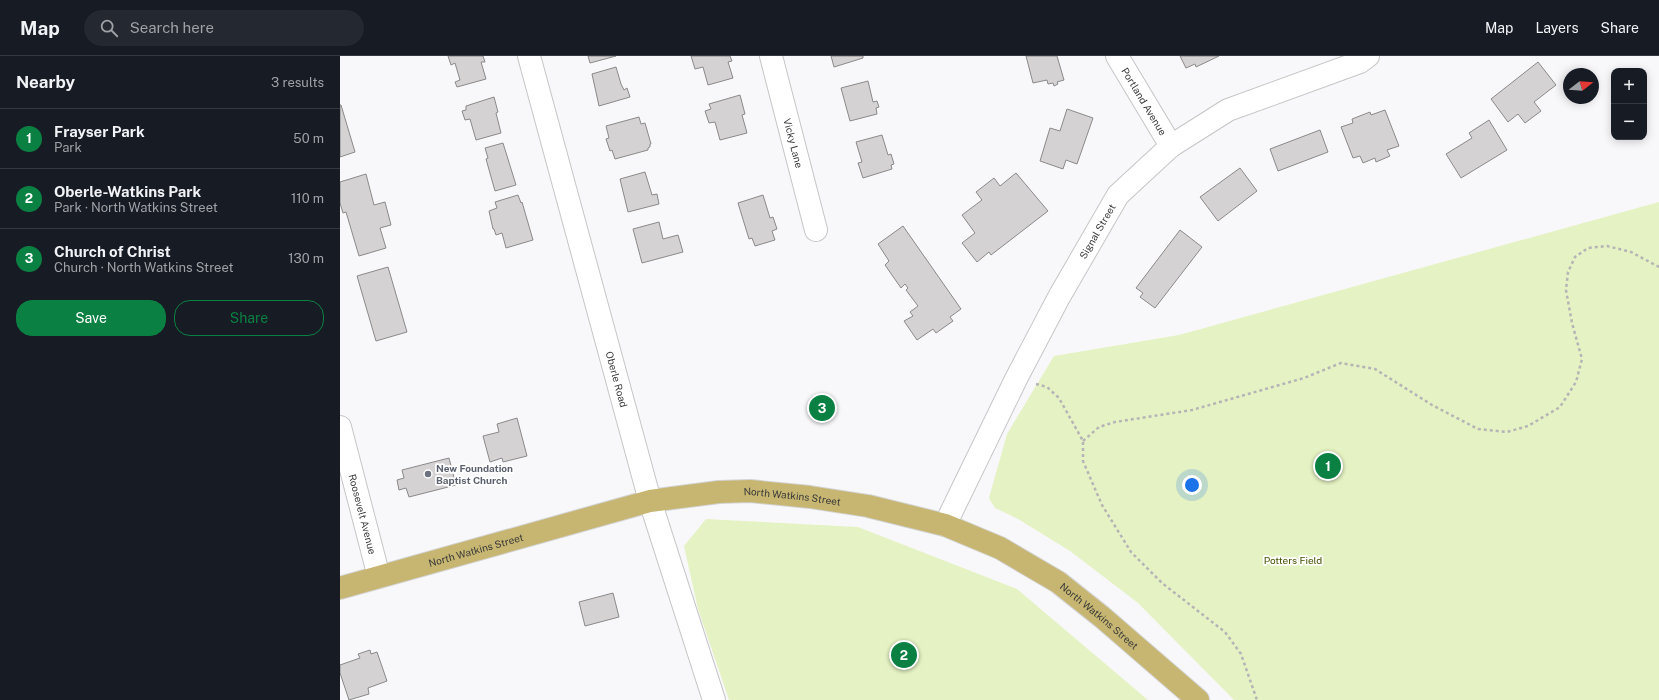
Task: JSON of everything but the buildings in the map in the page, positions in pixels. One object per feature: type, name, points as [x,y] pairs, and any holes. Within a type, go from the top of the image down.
[{"type":"main road","name":"North Watkins Street","points":[[340,588],[650,501],[719,492],[757,492],[810,497],[868,506],[945,525],[1000,548],[1058,582],[1102,617],[1198,700]]},
{"type":"street","name":"Oberle Road","points":[[529,56],[650,501],[714,700]]},
{"type":"street","name":"Vicky Lane","points":[[771,56],[816,230]]},
{"type":"street","name":"Portland Avenue","points":[[1117,56],[1171,146]]},
{"type":"street","name":"Signal Street","points":[[945,525],[1016,379],[1059,297],[1118,195],[1171,146],[1228,110],[1360,62],[1368,56]]},
{"type":"street","name":"Roosevelt Avenue","points":[[340,427],[379,577]]},
{"type":"path","points":[[1083,440],[1099,427],[1115,422],[1192,410],[1304,378],[1341,363],[1375,369],[1432,405],[1478,429],[1507,432],[1528,426],[1560,407],[1576,382],[1582,359],[1572,323],[1566,290],[1568,272],[1575,257],[1588,248],[1607,246],[1631,252],[1659,267]]},
{"type":"path","points":[[1016,379],[1047,387],[1059,398],[1083,440],[1083,461],[1099,498],[1131,552],[1162,583],[1225,632],[1241,654],[1257,700]]},
{"type":"green space","name":"Potters Field","points":[[1659,202],[1659,700],[1234,700],[1138,603],[1070,551],[1018,519],[995,508],[989,498],[1007,434],[1054,356],[1179,335]]},
{"type":"green space","points":[[706,519],[858,527],[1017,589],[1148,700],[729,700],[698,609],[684,546]]},
{"type":"place","name":"Church of Christ","points":[[822,408]]},
{"type":"place","name":"Frayser Park","points":[[1328,466]]},
{"type":"place","name":"New Foundation Baptist Church","points":[[428,474]]},
{"type":"place","name":"Oberle-Watkins Park","points":[[904,655]]}]
